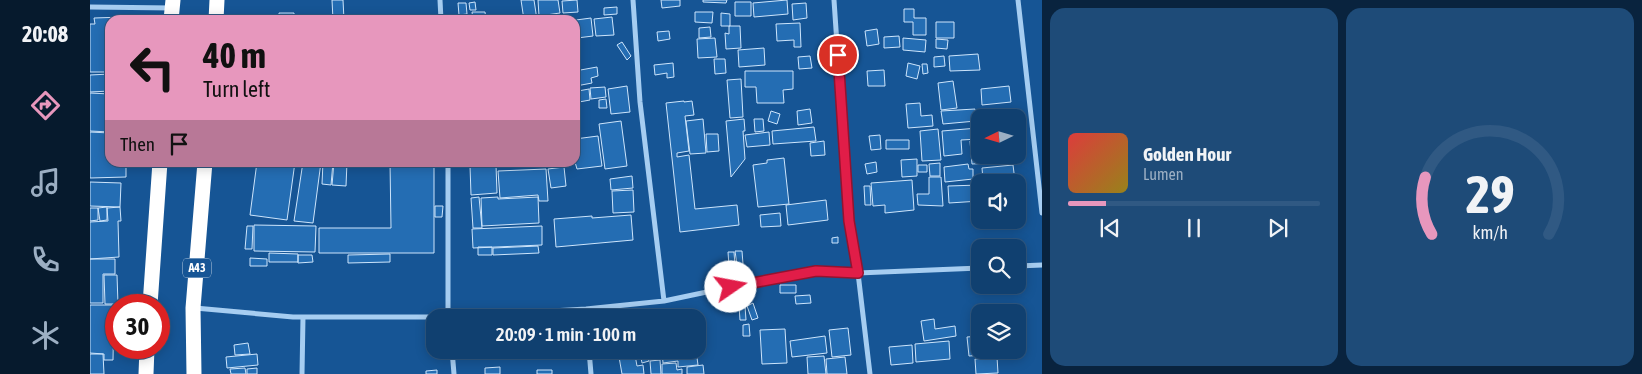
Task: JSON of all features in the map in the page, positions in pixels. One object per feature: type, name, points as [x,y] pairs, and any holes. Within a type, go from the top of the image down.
[{"type":"highway","points":[[216,15],[217,0]]},
{"type":"highway","points":[[151,294],[160,167]]},
{"type":"highway","name":"A43","points":[[194,374],[193,308],[205,167]]},
{"type":"highway","points":[[146,374],[147,359]]},
{"type":"street","points":[[440,0],[441,15]]},
{"type":"street","points":[[633,0],[640,102],[664,301]]},
{"type":"street","points":[[834,0],[849,221],[858,273],[870,374]]},
{"type":"street","points":[[1018,0],[1042,213]]},
{"type":"street","points":[[90,7],[172,9]]},
{"type":"street","points":[[448,167],[448,309]]},
{"type":"street","points":[[1026,266],[1042,265]]},
{"type":"street","points":[[586,309],[664,301],[816,271],[858,273],[971,268]]},
{"type":"street","points":[[193,308],[303,317],[426,317]]},
{"type":"street","points":[[302,374],[303,317]]},
{"type":"street","points":[[453,359],[454,374]]},
{"type":"street","points":[[590,359],[591,374]]},
{"type":"building","points":[[332,0],[343,0],[344,15],[333,15]]},
{"type":"building","points":[[521,0],[534,0],[536,15],[523,15]]},
{"type":"building","points":[[538,0],[558,0],[560,13],[539,15]]},
{"type":"building","points":[[577,0],[578,12],[563,13],[562,1]]},
{"type":"building","points":[[661,0],[680,0],[680,6],[662,8]]},
{"type":"building","points":[[703,0],[727,0],[726,3],[703,2]]},
{"type":"building","points":[[787,0],[788,14],[754,17],[753,3]]},
{"type":"building","points":[[475,2],[476,10],[470,10],[469,3]]},
{"type":"building","points":[[735,2],[751,2],[751,16],[735,16]]},
{"type":"building","points":[[458,3],[466,3],[467,14],[459,15]]},
{"type":"building","points":[[806,3],[807,18],[793,20],[792,4]]},
{"type":"building","points":[[617,7],[617,14],[604,15],[604,8]]},
{"type":"building","points":[[904,9],[914,9],[914,18],[926,18],[926,35],[913,35],[913,22],[904,22]]},
{"type":"building","points":[[472,12],[485,12],[485,15],[472,15]]},
{"type":"building","points":[[695,12],[713,12],[712,23],[695,22]]},
{"type":"building","points":[[279,13],[294,13],[294,15],[279,15]]},
{"type":"building","points":[[721,13],[730,14],[730,26],[721,26]]},
{"type":"building","points":[[612,17],[614,35],[596,36],[594,19]]},
{"type":"building","points":[[94,18],[105,18],[105,72],[90,72],[90,24],[95,24]]},
{"type":"building","points":[[591,18],[593,36],[580,38],[580,19]]},
{"type":"building","points":[[936,22],[954,22],[954,38],[936,38]]},
{"type":"building","points":[[800,23],[801,47],[794,47],[794,40],[777,41],[776,24]]},
{"type":"building","points":[[729,26],[740,26],[741,48],[726,49],[725,33],[729,34]]},
{"type":"building","points":[[710,27],[711,37],[699,38],[699,28]]},
{"type":"building","points":[[877,29],[879,44],[867,46],[865,31]]},
{"type":"building","points":[[669,31],[670,39],[658,41],[657,32]]},
{"type":"building","points":[[899,36],[900,47],[884,48],[884,37]]},
{"type":"building","points":[[715,38],[717,57],[698,58],[697,39]]},
{"type":"building","points":[[903,38],[926,40],[925,52],[903,50]]},
{"type":"building","points":[[936,39],[948,40],[947,49],[936,48]]},
{"type":"building","points":[[622,42],[631,56],[627,60],[617,45]]},
{"type":"building","points":[[764,48],[765,65],[739,67],[738,50]]},
{"type":"building","points":[[978,54],[980,70],[950,71],[949,56]]},
{"type":"building","points":[[810,56],[812,68],[799,69],[798,57]]},
{"type":"building","points":[[944,56],[945,66],[934,67],[934,57]]},
{"type":"building","points":[[714,59],[725,59],[726,73],[715,74]]},
{"type":"building","points":[[673,63],[674,77],[667,78],[667,73],[655,75],[654,65]]},
{"type":"building","points":[[908,63],[920,66],[917,79],[906,76]]},
{"type":"building","points":[[922,64],[927,64],[928,73],[923,74]]},
{"type":"building","points":[[597,67],[598,76],[591,78],[592,83],[580,85],[580,70]]},
{"type":"building","points":[[884,70],[885,86],[868,86],[867,71]]},
{"type":"building","points":[[745,71],[793,71],[793,89],[783,90],[784,103],[757,103],[756,87],[745,87]]},
{"type":"building","points":[[105,74],[105,91],[90,92],[90,75]]},
{"type":"building","points":[[741,79],[743,117],[730,118],[727,80]]},
{"type":"building","points":[[953,81],[957,108],[941,110],[938,83]]},
{"type":"building","points":[[627,86],[630,112],[611,114],[608,89]]},
{"type":"building","points":[[1009,86],[1011,102],[982,105],[981,89]]},
{"type":"building","points":[[605,87],[606,97],[591,99],[590,88]]},
{"type":"building","points":[[589,89],[590,100],[580,102],[580,91]]},
{"type":"building","points":[[90,93],[105,94],[105,132],[90,131]]},
{"type":"building","points":[[606,99],[607,108],[599,108],[599,100]]},
{"type":"building","points":[[692,101],[694,115],[685,116],[689,151],[677,153],[677,157],[689,155],[695,209],[737,205],[739,225],[680,232],[666,103]]},
{"type":"building","points":[[920,103],[921,116],[932,115],[933,126],[908,128],[906,104]]},
{"type":"building","points":[[810,109],[812,123],[798,125],[797,111]]},
{"type":"building","points":[[971,109],[971,121],[943,124],[941,111]]},
{"type":"building","points":[[771,111],[780,114],[777,124],[768,121]]},
{"type":"building","points":[[703,119],[706,153],[690,154],[686,121]]},
{"type":"building","points":[[744,119],[745,159],[731,177],[726,121]]},
{"type":"building","points":[[754,119],[763,119],[764,131],[755,132]]},
{"type":"building","points":[[621,121],[627,166],[605,169],[599,124]]},
{"type":"building","points":[[814,127],[816,141],[773,144],[772,131]]},
{"type":"building","points":[[938,129],[941,160],[922,161],[920,131]]},
{"type":"building","points":[[971,129],[971,139],[961,140],[962,154],[944,156],[942,131]]},
{"type":"building","points":[[90,132],[105,133],[105,167],[126,167],[126,177],[90,178]]},
{"type":"building","points":[[769,132],[770,145],[747,147],[745,135]]},
{"type":"building","points":[[706,134],[718,134],[719,151],[707,152]]},
{"type":"building","points":[[880,135],[881,149],[871,150],[869,136]]},
{"type":"building","points":[[598,136],[602,166],[577,169],[576,167],[580,167],[580,138]]},
{"type":"building","points":[[886,140],[909,140],[909,149],[886,149]]},
{"type":"building","points":[[824,141],[825,155],[811,156],[810,143]]},
{"type":"building","points":[[784,158],[789,204],[758,207],[753,165],[767,163],[767,160]]},
{"type":"building","points":[[917,159],[917,176],[902,177],[901,160]]},
{"type":"building","points":[[876,162],[877,172],[867,174],[865,164]]},
{"type":"building","points":[[940,163],[940,176],[930,176],[929,164]]},
{"type":"building","points":[[968,164],[969,169],[973,169],[973,174],[971,174],[971,179],[945,182],[944,167]]},
{"type":"building","points":[[918,165],[927,165],[927,172],[918,172]]},
{"type":"building","points":[[1013,165],[1014,174],[982,174],[982,168]]},
{"type":"building","points":[[256,167],[294,167],[287,220],[250,215]]},
{"type":"building","points":[[302,167],[320,167],[313,223],[294,221]]},
{"type":"building","points":[[323,167],[333,167],[331,185],[322,184]]},
{"type":"building","points":[[334,167],[347,167],[346,186],[332,185]]},
{"type":"building","points":[[390,167],[434,167],[434,253],[319,253],[319,228],[391,228]]},
{"type":"building","points":[[470,167],[496,167],[497,193],[471,195]]},
{"type":"building","points":[[564,167],[566,186],[551,188],[548,169]]},
{"type":"building","points":[[546,169],[548,201],[539,201],[538,195],[500,198],[498,171]]},
{"type":"building","points":[[632,176],[633,188],[611,190],[610,179]]},
{"type":"building","points":[[929,177],[941,177],[943,206],[918,205],[917,194],[929,194]]},
{"type":"building","points":[[912,180],[914,210],[885,213],[885,205],[873,206],[871,183]]},
{"type":"building","points":[[90,182],[121,183],[120,207],[90,206]]},
{"type":"building","points":[[971,185],[971,202],[949,203],[948,186]]},
{"type":"building","points":[[864,186],[870,186],[871,205],[865,205]]},
{"type":"building","points":[[633,190],[634,212],[613,213],[612,191]]},
{"type":"building","points":[[479,197],[482,228],[473,228],[471,198]]},
{"type":"building","points":[[498,197],[498,199],[538,197],[539,223],[482,226],[481,198]]},
{"type":"building","points":[[826,200],[828,220],[788,225],[786,205]]},
{"type":"building","points":[[435,206],[443,206],[442,217],[435,217]]},
{"type":"building","points":[[107,207],[107,220],[100,221],[98,208]]},
{"type":"building","points":[[120,207],[121,221],[118,221],[119,257],[90,259],[90,222],[108,221],[107,208]]},
{"type":"building","points":[[90,208],[98,208],[98,220],[90,221]]},
{"type":"building","points":[[780,213],[781,226],[761,227],[760,215]]},
{"type":"building","points":[[631,215],[633,240],[556,247],[554,219]]},
{"type":"building","points":[[254,225],[316,226],[315,252],[254,251]]},
{"type":"building","points":[[247,226],[253,226],[252,249],[245,249]]},
{"type":"building","points":[[542,226],[542,245],[473,248],[472,229]]},
{"type":"building","points":[[838,237],[838,243],[832,243],[832,238]]},
{"type":"building","points":[[538,246],[539,253],[493,255],[493,248]]},
{"type":"building","points":[[478,247],[492,247],[492,255],[478,255]]},
{"type":"building","points":[[735,251],[742,251],[743,264],[737,265]]},
{"type":"building","points":[[728,252],[734,252],[735,265],[729,266]]},
{"type":"building","points":[[269,253],[298,254],[298,262],[269,262]]},
{"type":"building","points":[[390,254],[390,262],[348,263],[348,255]]},
{"type":"building","points":[[298,255],[312,255],[313,262],[298,263]]},
{"type":"building","points":[[250,258],[267,259],[267,266],[250,266]]},
{"type":"building","points":[[90,259],[115,259],[115,274],[103,274],[103,303],[90,303]]},
{"type":"building","points":[[104,275],[117,275],[118,294],[105,294],[105,304]]},
{"type":"building","points":[[780,285],[796,285],[796,293],[780,293]]},
{"type":"building","points":[[748,294],[749,300],[734,302],[733,295]]},
{"type":"building","points":[[810,295],[811,303],[796,304],[795,296]]},
{"type":"building","points":[[753,303],[758,318],[752,320],[747,306]]},
{"type":"building","points":[[90,305],[105,305],[105,359],[113,360],[104,360],[104,354],[90,353]]},
{"type":"building","points":[[739,306],[745,306],[746,320],[740,320]]},
{"type":"building","points":[[934,319],[935,329],[955,326],[956,336],[924,341],[921,321]]},
{"type":"building","points":[[749,324],[750,336],[743,336],[743,325]]},
{"type":"building","points":[[848,328],[851,355],[832,357],[829,330]]},
{"type":"building","points":[[785,329],[787,363],[762,364],[760,330]]},
{"type":"building","points":[[825,336],[827,353],[792,357],[790,341]]},
{"type":"building","points":[[967,337],[971,337],[971,356],[969,356]]},
{"type":"building","points":[[949,341],[950,359],[916,362],[915,344]]},
{"type":"building","points":[[248,343],[250,354],[235,355],[234,345]]},
{"type":"building","points":[[912,345],[913,363],[891,365],[889,347]]},
{"type":"building","points":[[90,354],[103,354],[104,374],[90,374]]},
{"type":"building","points":[[257,354],[258,365],[227,368],[226,357]]},
{"type":"building","points":[[824,356],[826,374],[808,374],[807,357]]},
{"type":"building","points":[[845,357],[847,374],[827,374],[826,359]]},
{"type":"building","points":[[619,359],[636,359],[637,366],[643,365],[644,374],[622,374]]},
{"type":"building","points":[[641,359],[649,359],[649,361],[642,363]]},
{"type":"building","points":[[663,359],[697,359],[698,365],[678,367],[678,361],[663,363]]},
{"type":"building","points":[[975,359],[997,359],[998,373],[976,374]]},
{"type":"building","points":[[660,360],[661,374],[651,374],[650,361]]},
{"type":"building","points":[[676,363],[677,370],[682,369],[682,374],[662,374],[662,364]]},
{"type":"building","points":[[703,365],[704,374],[687,374],[687,367]]},
{"type":"building","points":[[500,367],[500,374],[485,374],[485,368]]},
{"type":"building","points":[[245,368],[246,374],[231,374],[230,369]]},
{"type":"building","points":[[257,368],[257,374],[247,374],[247,369]]},
{"type":"building","points":[[437,370],[437,374],[426,374],[426,371]]},
{"type":"building","points":[[537,370],[552,370],[552,374],[537,374]]},
{"type":"route","points":[[731,287],[816,271],[858,273],[849,221],[838,55]]}]
